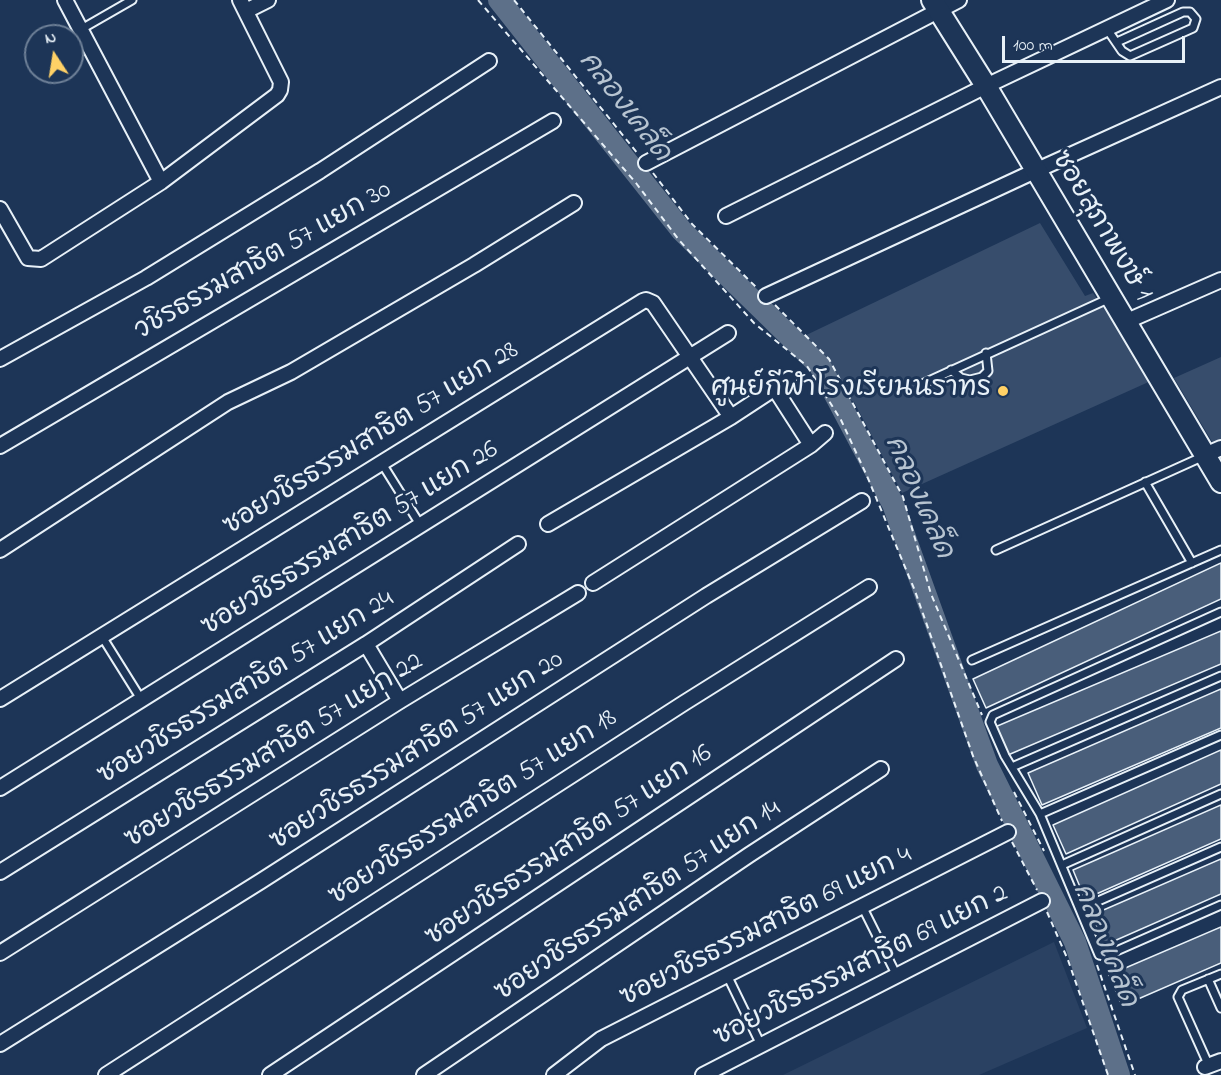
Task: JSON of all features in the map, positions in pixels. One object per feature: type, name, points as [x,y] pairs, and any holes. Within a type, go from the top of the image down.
[{"type":"street","points":[[65,0],[160,182]]},
{"type":"street","points":[[0,209],[28,258],[40,259],[160,182],[277,95],[281,82],[243,5],[267,0]]},
{"type":"street","points":[[646,163],[936,5],[959,0]]},
{"type":"street","points":[[726,216],[986,86],[1167,0]]},
{"type":"street","name":"ซอยสุภาพงษ์ 1","points":[[936,5],[1110,298],[1213,452],[1221,482]]},
{"type":"street","points":[[0,359],[146,278],[320,171],[489,61]]},
{"type":"street","points":[[766,296],[1221,87]]},
{"type":"street","name":"วชิรธรรมสาธิต 57 แยก 30","points":[[0,446],[553,121]]},
{"type":"street","points":[[0,550],[228,402],[291,372],[474,266],[574,202]]},
{"type":"street","points":[[1125,322],[1221,280]]},
{"type":"street","name":"ซอยวชิรธรรมสาธิต 57 แยก 28","points":[[0,699],[646,300],[653,303],[731,417]]},
{"type":"street","name":"ซอยวชิรธรรมสาธิต 57 แยก 26","points":[[0,788],[728,333]]},
{"type":"street","points":[[548,524],[731,417],[789,379]]},
{"type":"street","points":[[775,390],[811,445]]},
{"type":"street","points":[[593,583],[811,445],[825,433]]},
{"type":"street","name":"ซอยวชิรธรรมสาธิต 57 แยก 20","points":[[0,1044],[261,881],[706,596],[862,501]]},
{"type":"street","name":"ซอยวชิรธรรมสาธิต 57 แยก 24","points":[[0,872],[366,644],[518,544]]},
{"type":"street","name":"ซอยวชิรธรรมสาธิต 57 แยก 18","points":[[106,1075],[664,715],[869,587]]},
{"type":"street","name":"ซอยวชิรธรรมสาธิต 57 แยก 22","points":[[0,953],[400,701],[578,593]]},
{"type":"street","points":[[366,644],[400,701]]},
{"type":"street","name":"ซอยวชิรธรรมสาธิต 57 แยก 16","points":[[270,1075],[897,659]]},
{"type":"street","name":"ซอยวชิรธรรมสาธิต 57 แยก 14","points":[[424,1075],[749,855],[881,769]]},
{"type":"street","name":"ซอยวชิรธรรมสาธิต 69 แยก 4","points":[[554,1075],[602,1039],[1008,832]]},
{"type":"street","name":"ซอยวชิรธรรมสาธิต 69 แยก 2","points":[[703,1075],[1042,901]]},
{"type":"lane","points":[[86,27],[132,0]]},
{"type":"lane","points":[[1107,29],[1126,55],[1137,55],[1193,28],[1196,20],[1190,12],[1183,12],[1117,42]]},
{"type":"lane","points":[[920,385],[1110,298]]},
{"type":"lane","points":[[951,370],[961,378],[970,380],[982,377],[988,371],[986,353]]},
{"type":"lane","points":[[996,550],[1213,452]]},
{"type":"lane","points":[[381,462],[421,526]]},
{"type":"lane","points":[[1145,482],[1192,563]]},
{"type":"lane","points":[[972,660],[1221,550]]},
{"type":"lane","points":[[1221,612],[993,715],[990,722],[1012,767],[1040,814],[1099,955],[1221,905]]},
{"type":"lane","points":[[101,635],[141,699]]},
{"type":"lane","points":[[1012,767],[1221,676]]},
{"type":"lane","points":[[1040,814],[1221,735]]},
{"type":"lane","points":[[1062,865],[1221,794]]},
{"type":"lane","points":[[1080,909],[1221,847]]},
{"type":"lane","points":[[862,906],[897,976]]},
{"type":"lane","points":[[1213,1066],[1178,997],[1182,990],[1221,974]]},
{"type":"lane","points":[[727,975],[761,1046]]},
{"type":"lane","points":[[1208,979],[1221,1008]]},
{"type":"shaded area","points":[[1040,223],[1085,296],[1093,293],[1153,380],[902,493],[854,402],[840,395],[822,362],[798,339]]},
{"type":"shaded area","points":[[1221,357],[1221,442],[1214,445],[1174,378]]},
{"type":"shaded area","points":[[1054,942],[1087,1028],[979,1075],[783,1075]]},
{"type":"building","points":[[1221,563],[1221,599],[986,708],[973,679]]},
{"type":"building","points":[[1221,631],[1221,664],[1008,755],[995,727]]},
{"type":"building","points":[[1221,689],[1221,728],[1042,805],[1028,773]]},
{"type":"building","points":[[1221,750],[1221,784],[1066,854],[1053,825]]},
{"type":"building","points":[[1221,805],[1221,839],[1085,899],[1073,870]]},
{"type":"building","points":[[1221,859],[1221,894],[1105,945],[1092,915]]},
{"type":"building","points":[[1221,927],[1221,963],[1122,1006],[1109,975]]},
{"type":"waterway","name":"คลองเคล็ด","points":[[499,0],[682,231],[820,366],[893,504],[987,765],[1075,942],[1119,1075]]},
{"type":"place","name":"ศูนย์กีฬาโรงเรียนนราทร","points":[[1003,391]]}]
